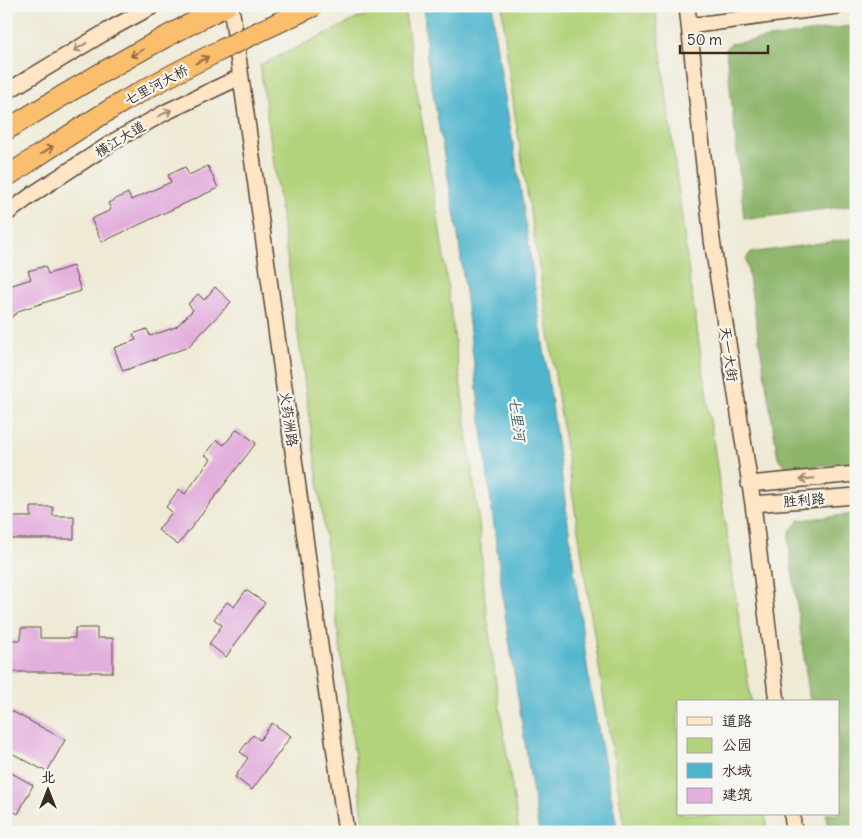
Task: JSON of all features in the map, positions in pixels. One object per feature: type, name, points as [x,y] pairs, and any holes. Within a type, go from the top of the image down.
[{"type":"highway","points":[[6,130],[114,66],[226,6]]},
{"type":"highway","name":"七里河大桥","points":[[6,177],[121,103],[208,57],[314,6]]},
{"type":"street","points":[[6,92],[114,27],[153,6]]},
{"type":"street","name":"火药洲路","points":[[231,6],[346,832]]},
{"type":"street","name":"天一大街","points":[[687,6],[712,240],[753,504],[777,700]]},
{"type":"street","points":[[689,26],[837,6]]},
{"type":"street","name":"横江大道","points":[[6,214],[36,192],[116,140],[166,112],[240,77]]},
{"type":"street","points":[[749,484],[856,474]]},
{"type":"street","name":"胜利路","points":[[753,504],[856,496]]},
{"type":"street","points":[[792,816],[794,832]]},
{"type":"green space","points":[[384,6],[404,6],[440,230],[479,521],[485,601],[519,832],[365,832],[260,65]]},
{"type":"green space","points":[[502,6],[655,6],[689,273],[751,700],[677,700],[677,816],[765,816],[768,832],[625,832],[505,42]]},
{"type":"green space","points":[[856,25],[856,205],[749,219],[744,218],[726,50],[730,44]]},
{"type":"green space","points":[[856,238],[856,462],[796,468],[786,467],[778,458],[746,259],[750,253]]},
{"type":"green space","points":[[856,514],[856,832],[828,832],[826,816],[840,816],[840,700],[810,700],[789,547],[789,532],[799,520]]},
{"type":"water","name":"七里河","points":[[424,6],[493,6],[495,37],[522,198],[590,687],[618,832],[539,832],[505,615],[458,235],[427,59]]},
{"type":"building","points":[[208,166],[218,188],[102,242],[91,219],[111,210],[108,203],[128,193],[131,200],[171,182],[168,175],[185,167],[189,175]]},
{"type":"building","points":[[45,266],[48,274],[73,266],[81,291],[21,310],[6,321],[6,287],[31,279],[28,271]]},
{"type":"building","points":[[215,287],[231,302],[188,347],[123,371],[114,348],[136,340],[133,334],[147,329],[150,336],[176,327],[193,310],[188,304],[198,294],[204,300]]},
{"type":"building","points":[[237,429],[256,443],[178,545],[158,530],[172,512],[166,507],[179,489],[185,494],[211,459],[205,455],[217,440],[224,445]]},
{"type":"building","points":[[31,507],[53,507],[53,516],[74,516],[74,539],[8,539],[8,517],[31,517]]},
{"type":"building","points":[[246,590],[265,603],[226,657],[209,644],[222,625],[214,619],[227,602],[234,607]]},
{"type":"building","points":[[21,628],[40,628],[40,638],[75,638],[75,628],[97,628],[97,638],[113,638],[113,672],[6,672],[6,640],[21,640]]},
{"type":"building","points":[[6,708],[65,740],[47,772],[6,750]]},
{"type":"building","points":[[272,723],[291,736],[252,790],[235,777],[248,758],[240,752],[253,735],[260,740]]},
{"type":"building","points":[[6,770],[33,785],[18,814],[6,807]]}]
